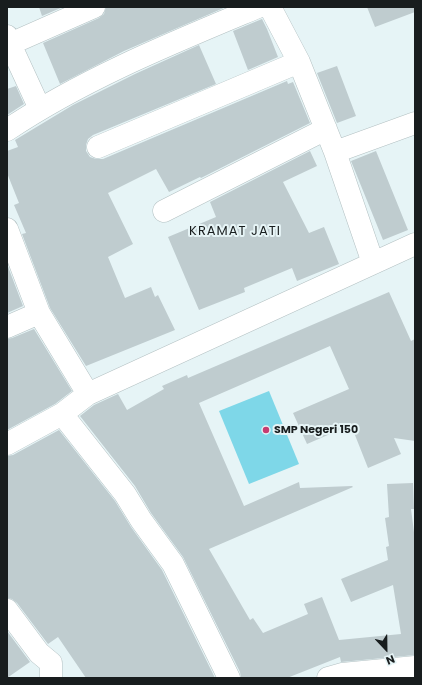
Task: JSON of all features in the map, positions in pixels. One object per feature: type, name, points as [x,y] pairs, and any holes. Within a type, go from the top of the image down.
[{"type":"street","points":[[40,109],[9,40],[94,7]]},
{"type":"street","points":[[7,130],[40,109],[131,61],[258,7]]},
{"type":"street","points":[[270,7],[299,62],[336,152],[373,263]]},
{"type":"street","points":[[98,147],[299,62]]},
{"type":"street","points":[[336,152],[415,123]]},
{"type":"street","points":[[164,211],[326,129]]},
{"type":"street","points":[[7,229],[39,313],[88,394]]},
{"type":"street","points":[[7,444],[62,414],[88,394],[415,244]]},
{"type":"street","points":[[7,327],[39,313]]},
{"type":"street","points":[[62,414],[126,494],[141,520],[173,564],[229,678]]},
{"type":"street","points":[[7,610],[39,653],[51,663],[52,678]]},
{"type":"street","points":[[328,678],[342,674],[415,667]]},
{"type":"shaded area","points":[[269,391],[299,464],[249,484],[219,411]]},
{"type":"building","points":[[39,7],[63,7],[42,16]]},
{"type":"building","points":[[106,7],[226,7],[124,51],[60,84],[43,43],[99,18],[104,14]]},
{"type":"building","points":[[367,7],[415,7],[415,12],[375,27]]},
{"type":"building","points":[[262,19],[278,57],[248,70],[233,31]]},
{"type":"building","points":[[199,45],[216,84],[93,135],[88,139],[86,145],[86,151],[90,157],[103,159],[287,81],[288,84],[293,82],[310,123],[201,178],[200,177],[169,192],[156,169],[108,193],[133,244],[108,257],[125,298],[151,287],[155,297],[158,295],[175,330],[86,366],[50,308],[22,234],[26,233],[14,205],[19,203],[7,173],[7,151],[18,147],[15,140],[73,105],[135,74]]},
{"type":"building","points":[[337,66],[356,116],[337,123],[317,73]]},
{"type":"building","points":[[16,86],[24,104],[7,115],[7,89]]},
{"type":"building","points":[[310,151],[317,166],[283,182],[309,233],[324,227],[339,264],[297,281],[292,268],[244,288],[245,292],[199,310],[168,237],[216,217],[210,202]]},
{"type":"building","points":[[376,151],[408,230],[383,240],[351,161]]},
{"type":"building","points":[[7,264],[23,306],[7,313]]},
{"type":"building","points":[[389,292],[411,341],[415,339],[415,441],[394,438],[401,454],[368,468],[351,425],[307,444],[293,413],[349,389],[330,346],[199,403],[244,506],[299,482],[300,488],[353,487],[209,549],[250,620],[253,618],[263,633],[308,614],[304,604],[322,597],[339,640],[401,634],[393,585],[351,602],[341,579],[388,560],[386,547],[389,546],[385,518],[389,517],[387,484],[413,483],[414,509],[411,509],[415,540],[415,655],[341,662],[340,657],[287,678],[241,678],[240,672],[183,557],[151,513],[135,486],[80,416],[94,405],[118,394],[127,410],[164,389],[162,386],[187,375],[188,378]]},
{"type":"building","points":[[34,329],[72,391],[55,404],[7,430],[7,339]]},
{"type":"building","points":[[59,430],[115,501],[131,527],[162,570],[215,678],[86,678],[58,637],[48,644],[17,603],[12,599],[7,598],[7,456],[13,455]]},
{"type":"building","points":[[7,631],[30,662],[7,678]]},
{"type":"place","name":"SMP Negeri 150","points":[[266,430]]},
{"type":"district","name":"KRAMAT JATI","points":[[235,232]]}]
